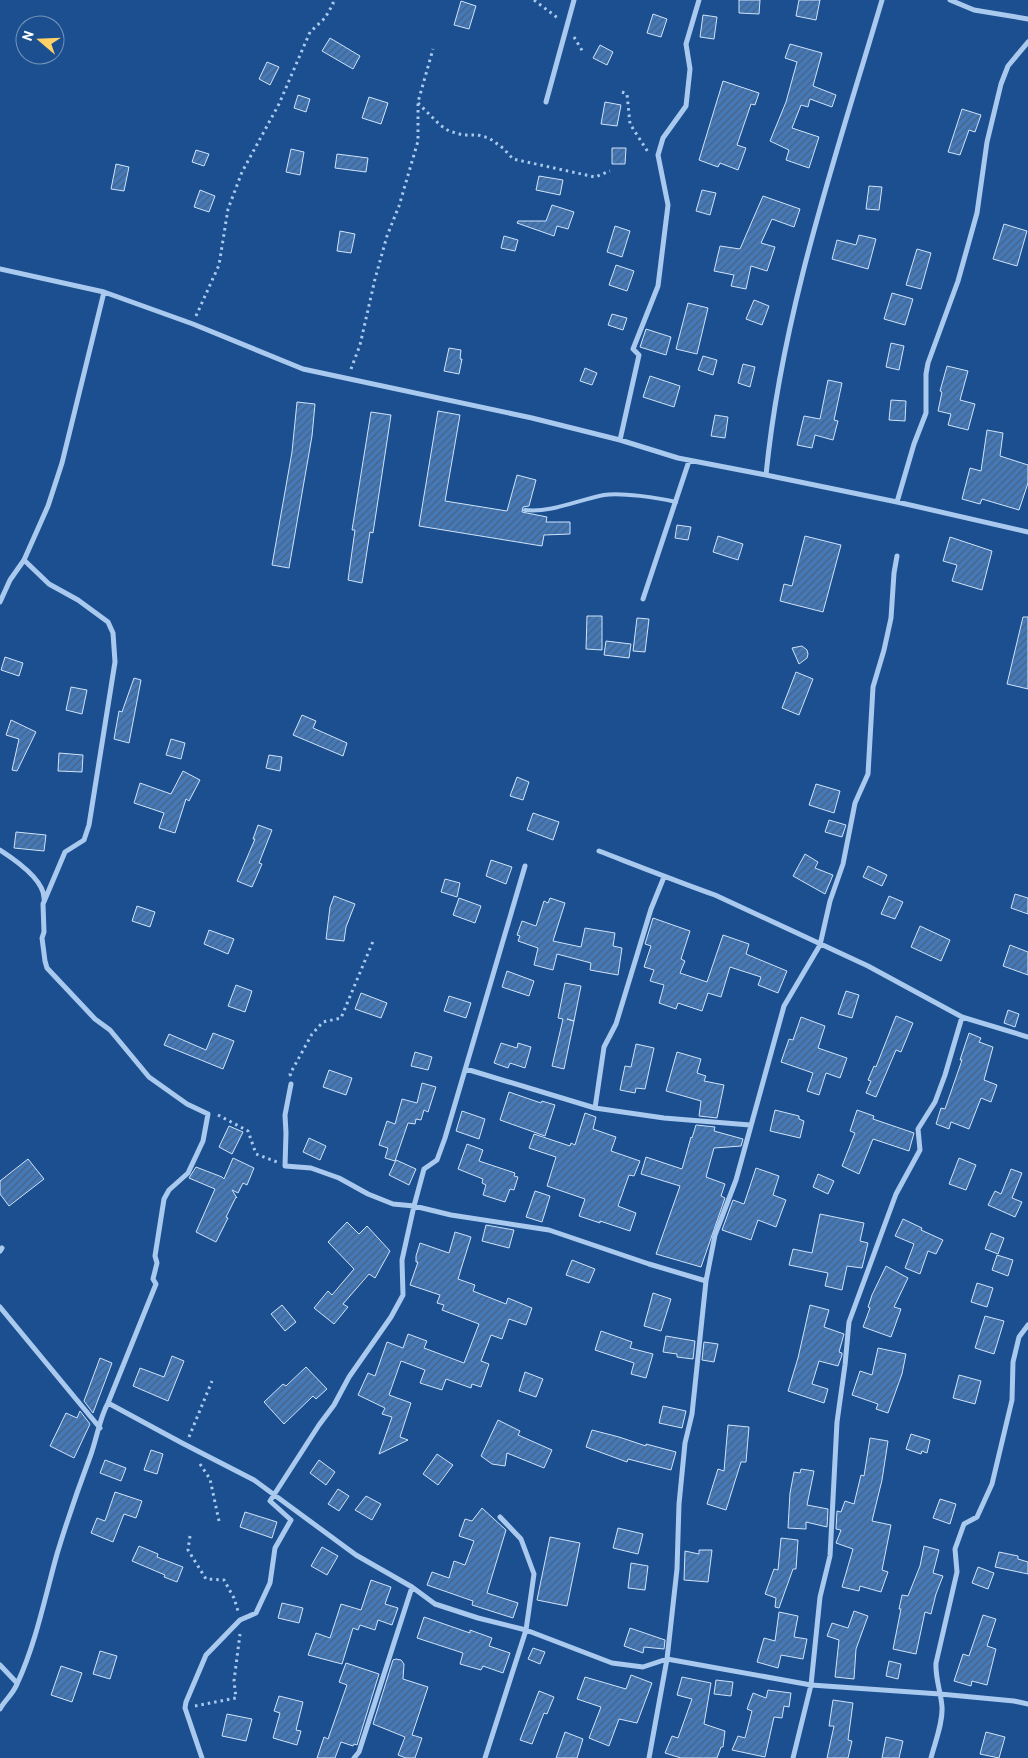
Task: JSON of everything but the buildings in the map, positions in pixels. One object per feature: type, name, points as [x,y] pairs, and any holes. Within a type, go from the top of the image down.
[{"type":"street","points":[[546,102],[574,0]]},
{"type":"street","points":[[620,440],[639,355],[633,349],[658,286],[668,205],[658,155],[663,138],[686,106],[690,69],[686,44],[699,0]]},
{"type":"street","points":[[766,474],[770,430],[801,278],[882,0]]},
{"type":"street","points":[[950,0],[974,10],[1028,18]]},
{"type":"street","points":[[897,502],[914,444],[926,413],[926,374],[928,362],[958,281],[977,213],[987,142],[1001,84],[1008,66],[1028,42]]},
{"type":"street","points":[[0,269],[104,292],[193,324],[303,369],[532,418],[689,460],[766,474],[1028,532]]},
{"type":"street","points":[[0,602],[10,580],[24,560],[48,506],[62,463],[104,292]]},
{"type":"street","points":[[643,599],[689,460]]},
{"type":"street","points":[[649,1758],[667,1659],[677,1569],[679,1504],[685,1443],[692,1414],[706,1280],[715,1235],[736,1180],[784,1006],[820,945],[830,901],[843,864],[855,803],[868,774],[873,686],[891,618],[897,556]]},
{"type":"street","points":[[24,560],[49,584],[78,600],[108,622],[113,633],[115,662],[89,825],[84,840],[65,852],[43,904]]},
{"type":"street","points":[[0,850],[26,868],[44,893],[44,932],[42,938],[44,961],[47,968],[95,1019],[110,1030],[149,1077],[187,1104],[208,1114],[203,1142],[188,1173],[169,1190],[164,1199],[155,1256],[157,1263],[153,1279],[156,1284],[103,1412],[100,1428],[58,1553],[39,1622],[17,1683],[12,1694],[0,1709]]},
{"type":"street","points":[[599,851],[715,895],[868,966],[962,1017],[1028,1037]]},
{"type":"street","points":[[202,1758],[185,1708],[186,1702],[206,1655],[240,1620],[256,1613],[270,1583],[276,1548],[291,1520],[270,1501],[334,1405],[349,1377],[391,1318],[403,1296],[402,1260],[424,1169],[437,1160],[442,1145],[525,866]]},
{"type":"street","points":[[595,1108],[604,1047],[616,1024],[651,910],[664,877]]},
{"type":"street","points":[[793,1758],[811,1685],[820,1598],[830,1556],[837,1422],[845,1365],[848,1322],[896,1194],[920,1150],[918,1129],[935,1102],[962,1017]]},
{"type":"street","points":[[466,1069],[595,1108],[664,1118],[750,1125]]},
{"type":"street","points":[[291,1084],[284,1115],[286,1166],[311,1168],[338,1178],[368,1194],[393,1204],[549,1230],[650,1264],[706,1280]]},
{"type":"street","points":[[0,1307],[100,1428]]},
{"type":"street","points":[[931,1758],[942,1713],[935,1672],[936,1662],[957,1572],[955,1549],[964,1524],[977,1517],[992,1484],[1012,1400],[1014,1362],[1019,1337],[1028,1325]]},
{"type":"street","points":[[108,1403],[254,1480],[356,1555],[435,1604],[478,1618],[526,1630],[612,1663],[643,1666],[667,1659],[811,1685],[940,1694],[1028,1704]]},
{"type":"street","points":[[485,1758],[526,1630],[534,1574],[521,1539],[500,1517]]},
{"type":"street","points":[[354,1758],[359,1752],[412,1588]]},
{"type":"street","points":[[0,1665],[17,1683]]},
{"type":"lane","points":[[525,510],[538,512],[606,494],[656,497],[676,502]]},
{"type":"path","points":[[193,324],[219,265],[228,210],[242,172],[279,104],[310,32],[325,18],[333,4],[333,0]]},
{"type":"path","points":[[347,379],[360,345],[387,236],[400,206],[418,141],[418,102],[433,49]]},
{"type":"path","points":[[622,92],[627,94],[630,124],[660,169]]},
{"type":"path","points":[[418,102],[440,125],[449,131],[463,135],[478,135],[489,138],[503,148],[513,159],[595,176],[610,171]]},
{"type":"path","points":[[291,1084],[292,1078],[290,1074],[312,1034],[323,1022],[342,1018],[374,938]]},
{"type":"path","points":[[208,1114],[219,1115],[248,1130],[256,1154],[286,1166]]},
{"type":"path","points":[[212,1381],[187,1441],[195,1450],[202,1469],[210,1479],[219,1521]]}]
